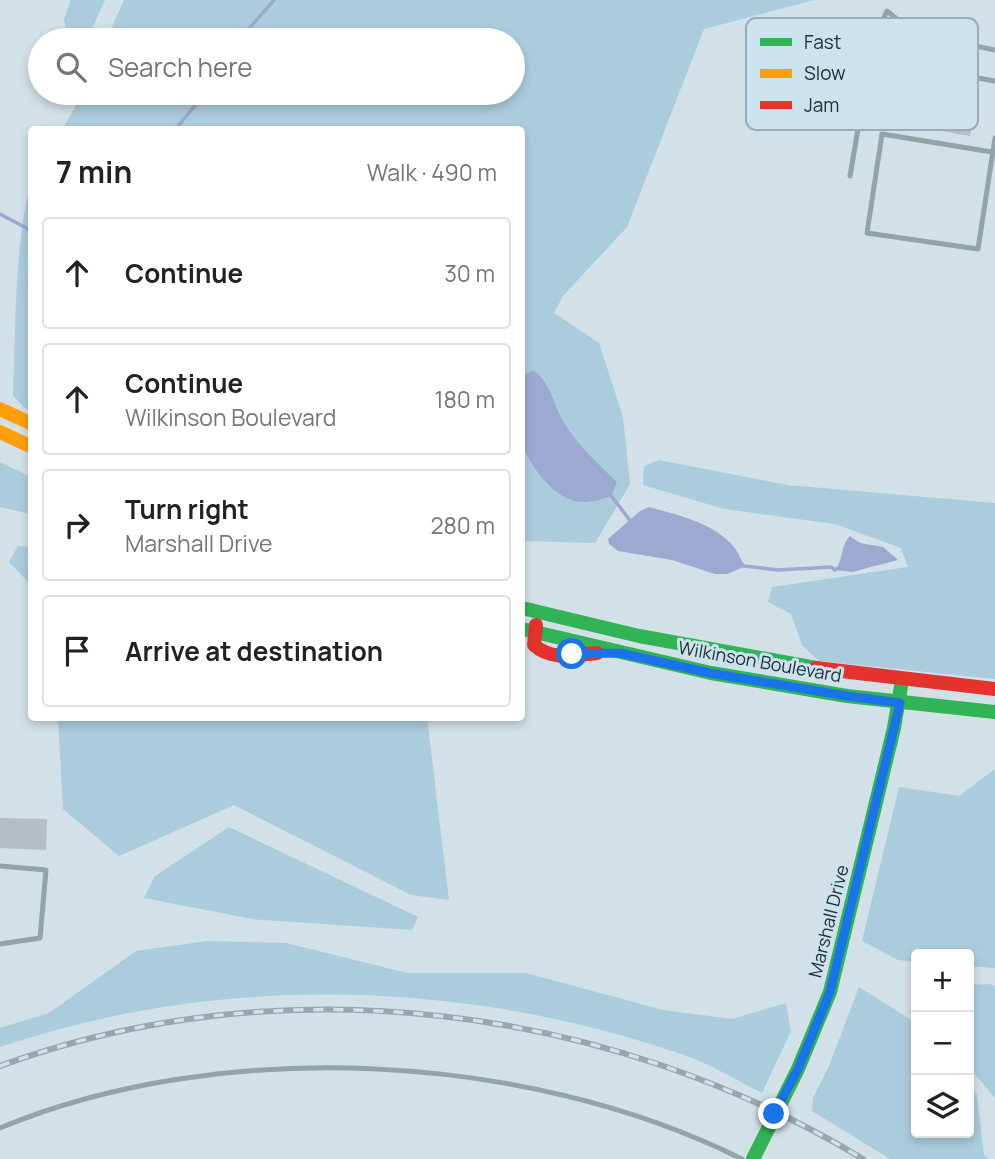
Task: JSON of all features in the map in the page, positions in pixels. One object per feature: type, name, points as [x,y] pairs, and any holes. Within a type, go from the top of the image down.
[{"type":"main road","points":[[0,409],[28,422]]},
{"type":"main road","points":[[0,432],[28,445]]},
{"type":"main road","name":"Wilkinson Boulevard","points":[[525,609],[760,659],[902,680],[995,689]]},
{"type":"main road","points":[[528,631],[538,612]]},
{"type":"main road","name":"Wilkinson Boulevard","points":[[528,631],[534,645],[542,652],[620,653],[721,675],[900,703],[995,712]]},
{"type":"main road","name":"Marshall Drive","points":[[753,1159],[798,1069],[830,992],[900,703],[902,680]]},
{"type":"lane","points":[[884,18],[887,11],[896,18]]},
{"type":"lane","points":[[850,176],[858,130]]},
{"type":"lane","points":[[992,152],[882,134],[867,233],[978,249],[995,138]]},
{"type":"lane","points":[[0,866],[46,870],[40,938],[0,944]]},
{"type":"lane","points":[[0,1128],[38,1112],[93,1095],[150,1083],[207,1074],[284,1067],[362,1068],[501,1082],[574,1098],[697,1138],[742,1159]]},
{"type":"shaded area","points":[[71,0],[105,0],[92,28],[66,28],[64,19]]},
{"type":"shaded area","points":[[124,0],[814,0],[704,29],[627,227],[563,296],[554,313],[599,343],[623,417],[630,484],[595,543],[525,541],[525,126],[64,126],[76,105],[525,105],[525,28],[111,28]]},
{"type":"shaded area","points":[[28,193],[28,409],[13,396],[19,260]]},
{"type":"shaded area","points":[[533,370],[539,375],[571,433],[617,482],[611,496],[598,500],[574,501],[549,485],[529,460],[525,451],[525,375]]},
{"type":"shaded area","points":[[659,460],[787,485],[995,503],[995,679],[819,661],[802,645],[791,614],[768,602],[772,587],[908,567],[901,548],[835,524],[724,509],[643,485],[644,466]]},
{"type":"shaded area","points":[[0,462],[28,476],[28,513],[0,507]]},
{"type":"shaded area","points":[[649,507],[695,521],[716,532],[734,547],[746,566],[727,574],[715,574],[672,560],[618,551],[609,544],[608,539],[640,511]]},
{"type":"shaded area","points":[[850,536],[860,543],[883,547],[898,560],[852,572],[835,570]]},
{"type":"shaded area","points":[[18,546],[28,547],[28,582],[9,562]]},
{"type":"shaded area","points":[[58,721],[427,721],[449,900],[411,895],[234,805],[119,856],[63,809]]},
{"type":"shaded area","points":[[995,769],[995,968],[974,966],[974,949],[911,949],[911,961],[898,960],[862,941],[899,787],[959,796]]},
{"type":"shaded area","points":[[229,827],[418,917],[412,930],[252,919],[144,898],[155,876]]},
{"type":"shaded area","points":[[207,941],[286,943],[407,973],[526,973],[663,1010],[732,1019],[786,1003],[791,1031],[762,1093],[691,1058],[598,1029],[513,1011],[427,999],[341,995],[254,997],[168,1006],[83,1023],[0,1047],[0,1028],[49,1013],[136,951]]},
{"type":"shaded area","points":[[974,985],[995,986],[995,1098],[974,1073]]},
{"type":"shaded area","points":[[859,987],[911,1020],[911,1138],[974,1138],[974,1091],[977,1095],[984,1155],[988,1159],[890,1159],[812,1111],[813,1098],[829,1066]]},
{"type":"building","points":[[936,130],[971,130],[970,136]]},
{"type":"building","points":[[0,818],[47,819],[46,850],[0,848]]},
{"type":"waterway","points":[[250,28],[274,0]]},
{"type":"waterway","points":[[178,126],[195,105]]},
{"type":"waterway","points":[[0,214],[28,229]]},
{"type":"waterway","points":[[609,493],[632,523]]},
{"type":"waterway","points":[[744,566],[778,570],[838,568]]},
{"type":"railway","points":[[0,1066],[107,1034],[218,1015],[330,1010],[442,1016],[552,1035],[661,1065],[765,1107],[863,1159]]},
{"type":"traffic: fast","points":[[525,609],[639,636],[816,668]]},
{"type":"traffic: fast","points":[[525,630],[711,673],[847,696],[995,712]]},
{"type":"traffic: fast","points":[[753,1159],[798,1069],[830,992],[894,728],[902,680]]},
{"type":"traffic: slow","points":[[0,409],[28,422]]},
{"type":"traffic: slow","points":[[0,432],[28,445]]},
{"type":"traffic: jam","points":[[536,625],[534,645],[541,650],[564,656],[597,653]]},
{"type":"traffic: jam","points":[[816,668],[995,689]]},
{"type":"route","points":[[572,654],[620,653],[710,673],[900,703],[830,992],[798,1069],[774,1114]]}]
